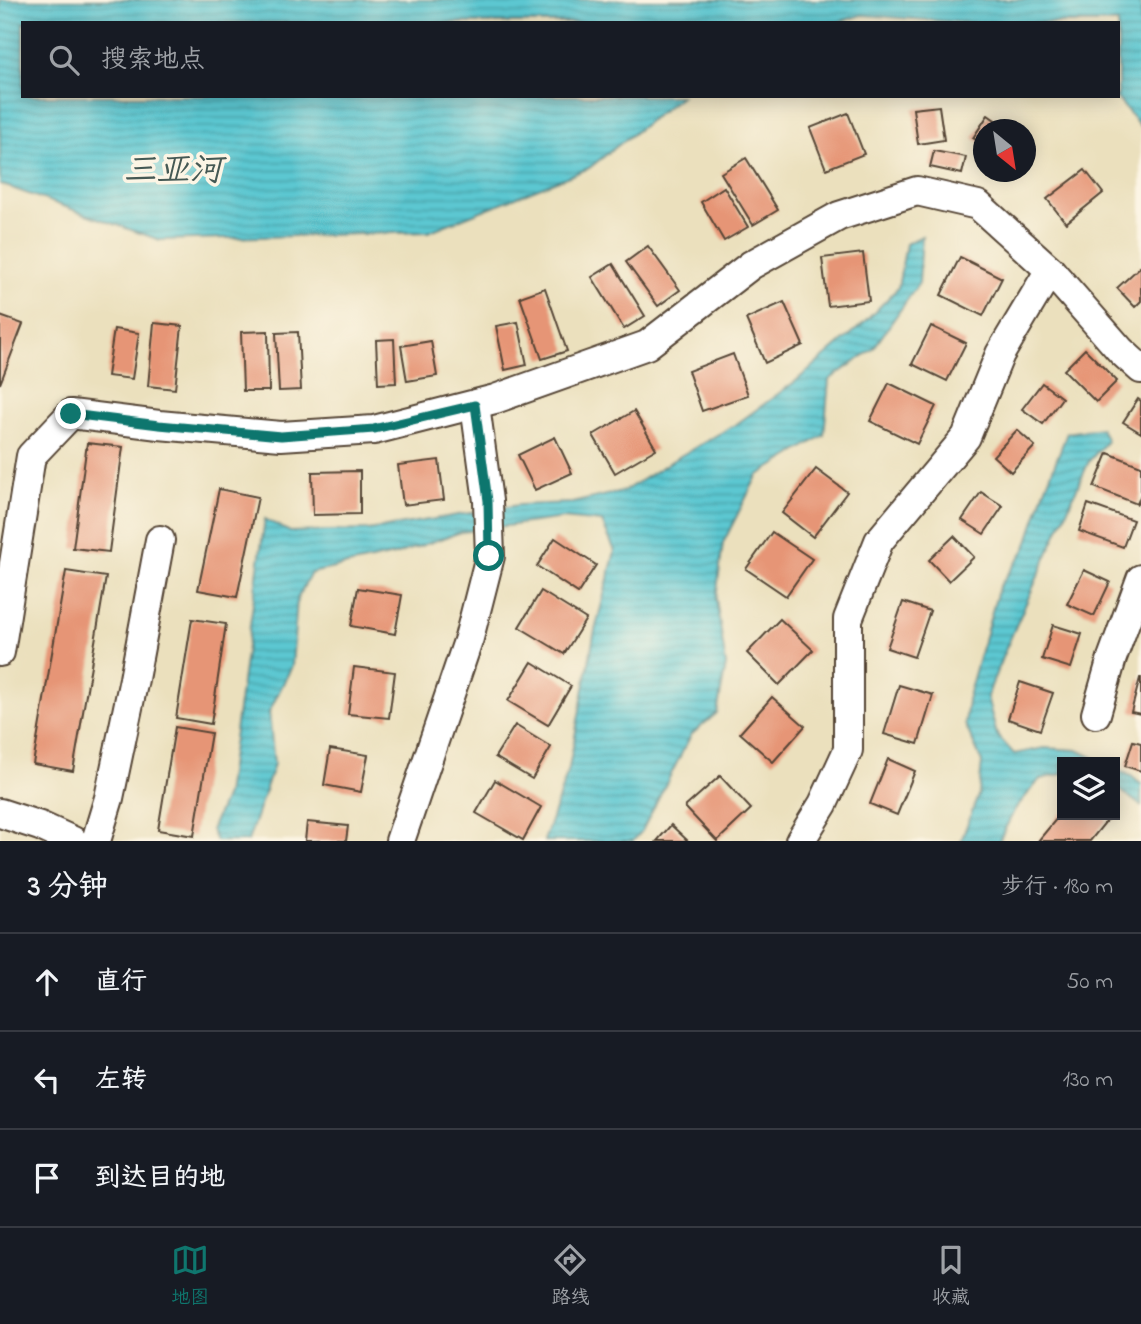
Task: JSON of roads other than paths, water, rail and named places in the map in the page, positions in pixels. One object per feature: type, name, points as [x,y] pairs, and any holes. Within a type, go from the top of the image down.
[{"type":"lane","points":[[0,652],[31,456],[71,414],[281,436],[374,429],[475,405],[647,345],[751,265],[839,216],[916,191],[978,205],[1050,270],[1121,351],[1141,369]]},
{"type":"lane","points":[[800,841],[823,804],[848,750],[848,619],[879,541],[966,437],[1000,354],[1050,270]]},
{"type":"lane","points":[[400,841],[468,638],[489,556],[488,501],[475,405]]},
{"type":"lane","points":[[96,841],[109,798],[160,540]]},
{"type":"lane","points":[[1096,714],[1112,658],[1141,579]]},
{"type":"lane","points":[[0,813],[40,826],[73,841]]},
{"type":"water","name":"三亚河","points":[[0,0],[1141,0],[1141,127],[1117,98],[1120,98],[1120,21],[942,21],[862,15],[841,21],[21,21],[21,98],[678,98],[589,168],[428,232],[160,240],[0,184]]},
{"type":"water","points":[[922,236],[919,283],[873,349],[829,380],[824,435],[757,476],[723,543],[716,599],[726,665],[717,713],[691,735],[642,831],[633,841],[544,841],[569,768],[594,635],[615,551],[602,522],[563,518],[461,532],[394,555],[311,573],[297,599],[292,666],[269,712],[274,764],[248,841],[216,841],[211,830],[226,795],[265,519],[290,532],[368,530],[519,505],[572,503],[624,491],[738,423],[796,381],[863,324],[898,288],[906,244]]},
{"type":"water","points":[[1101,428],[1107,441],[1089,461],[987,697],[997,735],[1014,754],[1044,748],[1077,750],[1092,757],[1057,757],[1057,775],[1040,779],[1015,809],[999,841],[961,841],[979,793],[982,762],[965,724],[969,693],[999,587],[1026,548],[1067,433]]},
{"type":"water","points":[[1120,770],[1141,784],[1141,806],[1120,790]]}]
